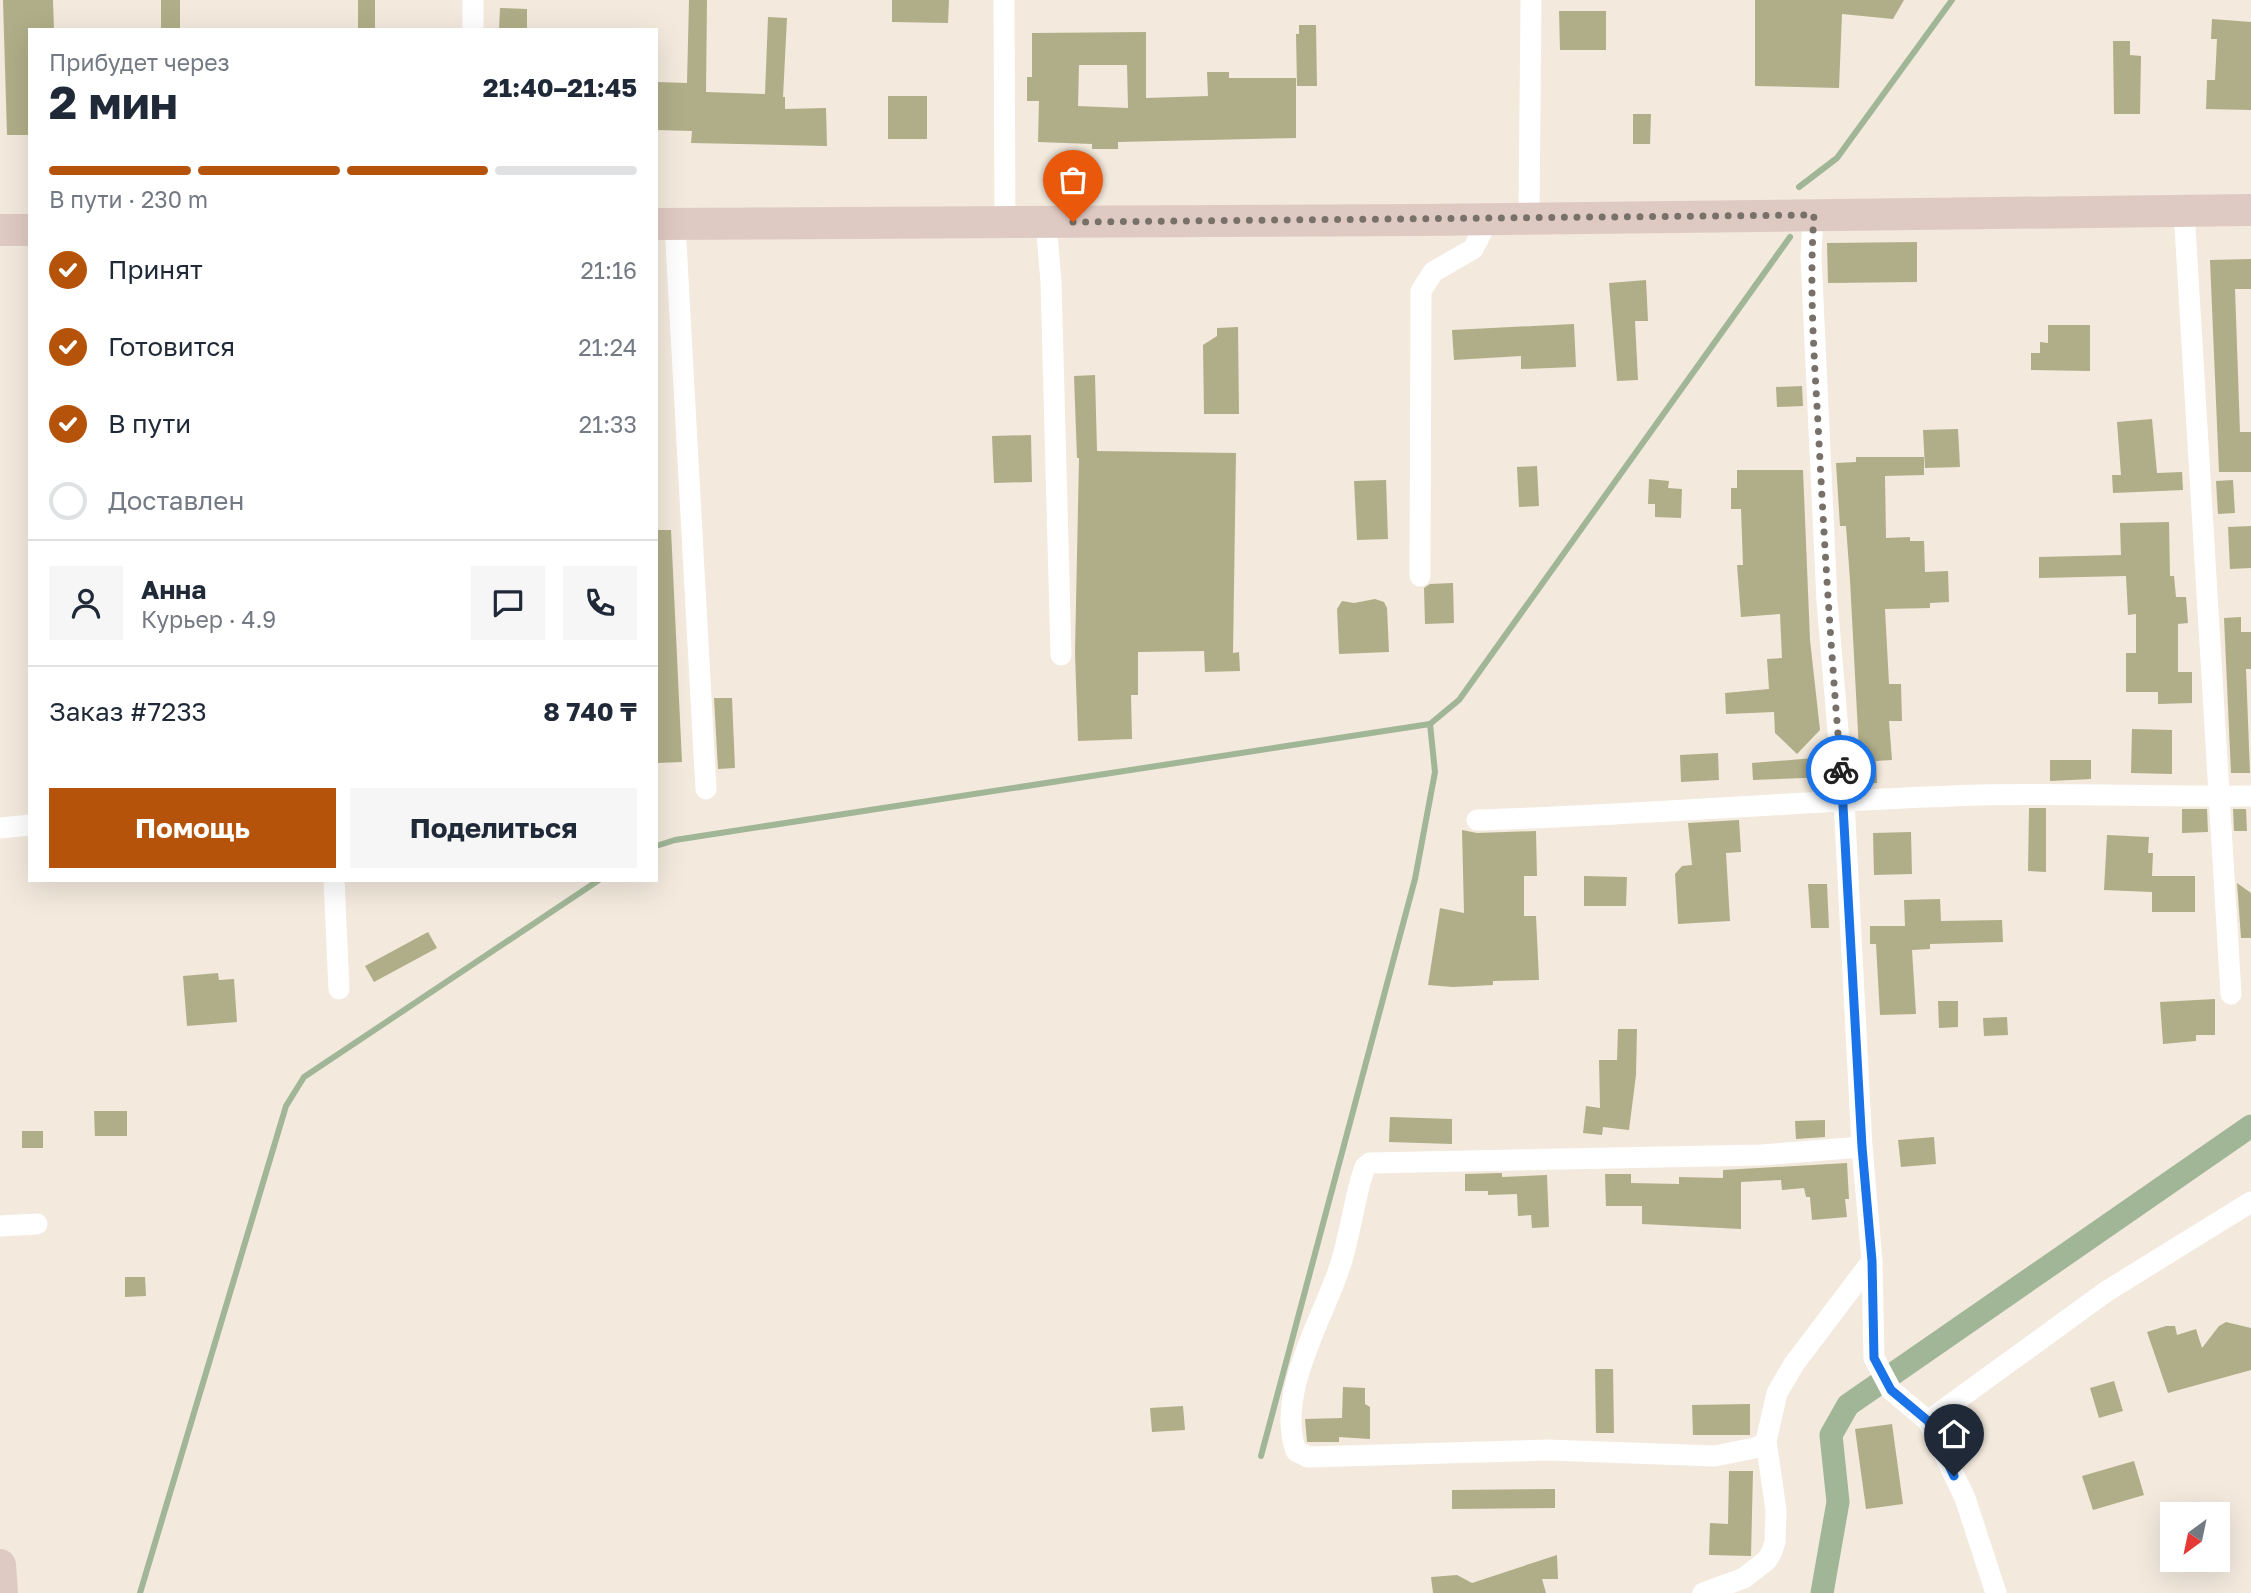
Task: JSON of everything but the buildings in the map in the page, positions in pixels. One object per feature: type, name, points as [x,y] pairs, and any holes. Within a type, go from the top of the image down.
[{"type":"main road","points":[[666,224],[1489,219],[2251,210]]},
{"type":"main road","points":[[0,230],[28,230]]},
{"type":"main road","points":[[0,1565],[2,1593]]},
{"type":"street","points":[[473,0],[473,28]]},
{"type":"street","points":[[1004,0],[1005,223]]},
{"type":"street","points":[[1529,218],[1531,0]]},
{"type":"street","points":[[2184,210],[2231,994]]},
{"type":"street","points":[[1814,215],[1811,257],[1827,601],[1844,801],[1862,1147],[1872,1261],[1872,1344],[1877,1366],[1891,1390],[1928,1421],[1965,1498],[1996,1593]]},
{"type":"street","points":[[1420,576],[1421,291],[1433,272],[1473,249],[1489,219]]},
{"type":"street","points":[[1046,222],[1051,282],[1061,655]]},
{"type":"street","points":[[666,224],[706,789]]},
{"type":"street","points":[[1478,820],[1610,816],[1844,801],[2009,795],[2251,796]]},
{"type":"street","points":[[0,828],[28,825]]},
{"type":"street","points":[[334,882],[339,989]]},
{"type":"street","points":[[1766,1441],[1759,1447],[1715,1456],[1548,1450],[1308,1457],[1296,1451],[1291,1412],[1302,1364],[1339,1271],[1361,1179],[1365,1167],[1370,1163],[1761,1155],[1862,1147]]},
{"type":"street","points":[[1928,1421],[2106,1291],[2249,1210]]},
{"type":"street","points":[[0,1226],[37,1224]]},
{"type":"street","points":[[1703,1593],[1744,1578],[1767,1560],[1772,1551],[1775,1542],[1776,1510],[1766,1441],[1777,1392],[1794,1364],[1872,1261]]},
{"type":"waterway","points":[[1799,187],[1837,158],[1952,0]]},
{"type":"waterway","points":[[658,845],[675,840],[1430,724],[1459,700],[1790,237]]},
{"type":"waterway","points":[[1261,1456],[1415,879],[1435,772],[1430,724]]},
{"type":"waterway","points":[[140,1593],[286,1106],[304,1077],[596,882]]},
{"type":"waterway","points":[[1822,1593],[1838,1502],[1831,1435],[1848,1405],[2251,1126]]},
{"type":"way so far","points":[[1073,222],[1814,215],[1811,257],[1816,396],[1827,601],[1841,770]]},
{"type":"route","points":[[1841,770],[1862,1147],[1872,1261],[1874,1358],[1891,1390],[1928,1421],[1954,1476]]}]
